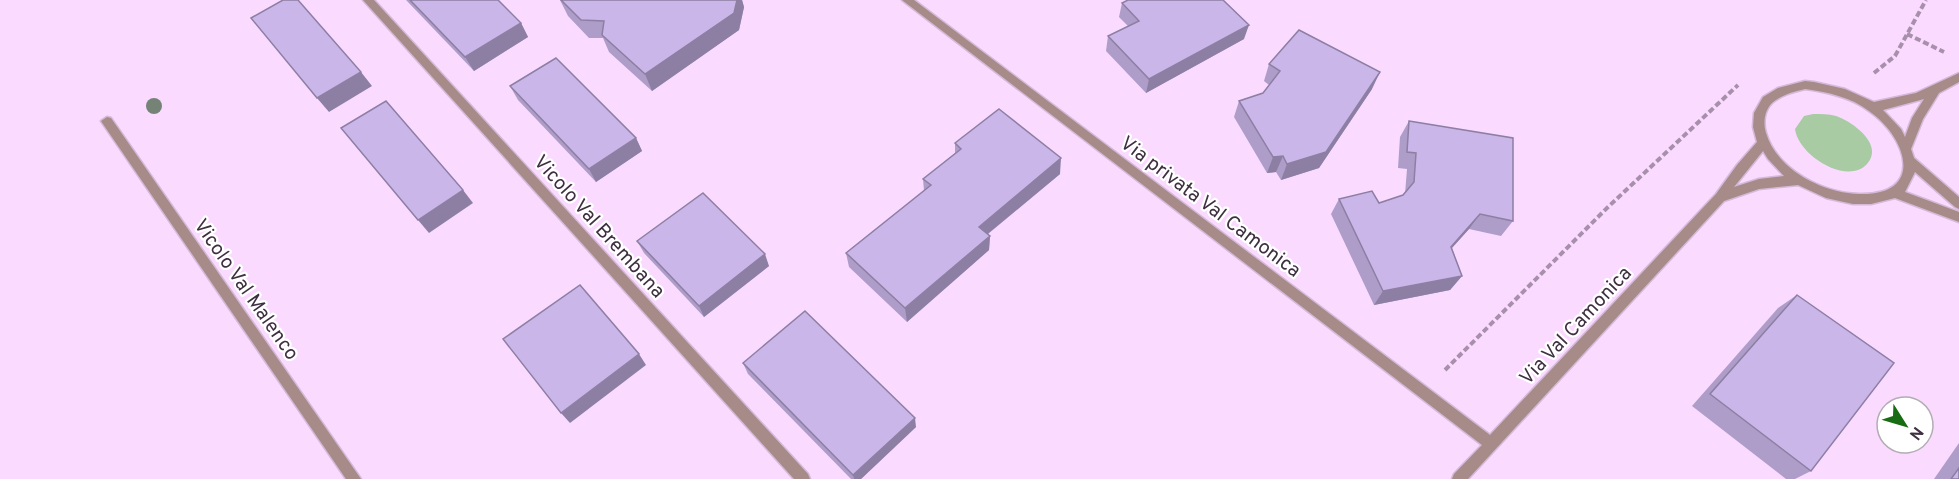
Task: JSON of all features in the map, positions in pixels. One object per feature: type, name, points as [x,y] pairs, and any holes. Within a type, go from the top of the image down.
[{"type":"street","name":"Vicolo Val Brembana","points":[[368,0],[803,479]]},
{"type":"street","name":"Via privata Val Camonica","points":[[907,0],[1491,444]]},
{"type":"street","points":[[1873,107],[1901,102],[1934,92],[1959,77]]},
{"type":"street","points":[[1805,85],[1827,87],[1850,95],[1873,107],[1893,126],[1907,147],[1911,162],[1910,174],[1904,184],[1895,193],[1880,198],[1861,200],[1840,197],[1800,180],[1785,169],[1763,142],[1758,125],[1760,109],[1769,96],[1784,88],[1805,85]]},
{"type":"street","points":[[1907,147],[1913,138],[1918,118],[1934,92]]},
{"type":"street","name":"Vicolo Val Malenco","points":[[107,121],[354,479]]},
{"type":"street","name":"Via Val Camonica","points":[[1459,479],[1720,197],[1763,142]]},
{"type":"street","points":[[1911,162],[1959,204]]},
{"type":"street","name":"Via Val Camonica","points":[[1720,197],[1746,186],[1783,179],[1800,180]]},
{"type":"street","points":[[1895,193],[1959,217]]},
{"type":"path","points":[[1907,34],[1948,53]]},
{"type":"path","points":[[1424,392],[1607,208]]},
{"type":"green space","points":[[1813,114],[1836,116],[1858,128],[1872,149],[1867,164],[1858,170],[1836,169],[1814,157],[1805,149],[1795,129],[1804,116]]},
{"type":"building","points":[[283,0],[298,0],[361,72],[317,98],[251,18]]},
{"type":"building","points":[[410,0],[498,0],[521,23],[465,57]]},
{"type":"building","points":[[561,0],[737,0],[734,13],[645,74],[602,35],[604,21],[581,20]]},
{"type":"building","points":[[1128,0],[1223,0],[1249,25],[1149,79],[1108,36],[1139,21],[1122,3]]},
{"type":"building","points":[[1299,30],[1380,72],[1326,152],[1287,164],[1283,156],[1273,157],[1239,101],[1263,93],[1280,71],[1269,64]]},
{"type":"building","points":[[556,58],[636,138],[589,169],[510,86]]},
{"type":"building","points":[[386,101],[463,190],[418,220],[341,128]]},
{"type":"building","points":[[999,109],[1061,158],[979,227],[990,236],[905,308],[846,253],[931,185],[923,179],[961,149],[955,143]]},
{"type":"building","points":[[1409,121],[1513,138],[1513,221],[1480,214],[1451,247],[1462,276],[1383,291],[1339,199],[1372,191],[1379,203],[1403,195],[1414,182],[1416,153],[1407,152]]},
{"type":"building","points":[[703,193],[765,254],[699,306],[637,241]]},
{"type":"building","points":[[580,285],[639,354],[561,413],[503,339]]},
{"type":"building","points":[[1797,295],[1894,363],[1811,471],[1710,394]]},
{"type":"building","points":[[805,311],[915,418],[853,475],[743,363]]},
{"type":"building","points":[[1959,468],[1959,479],[1951,479]]}]
